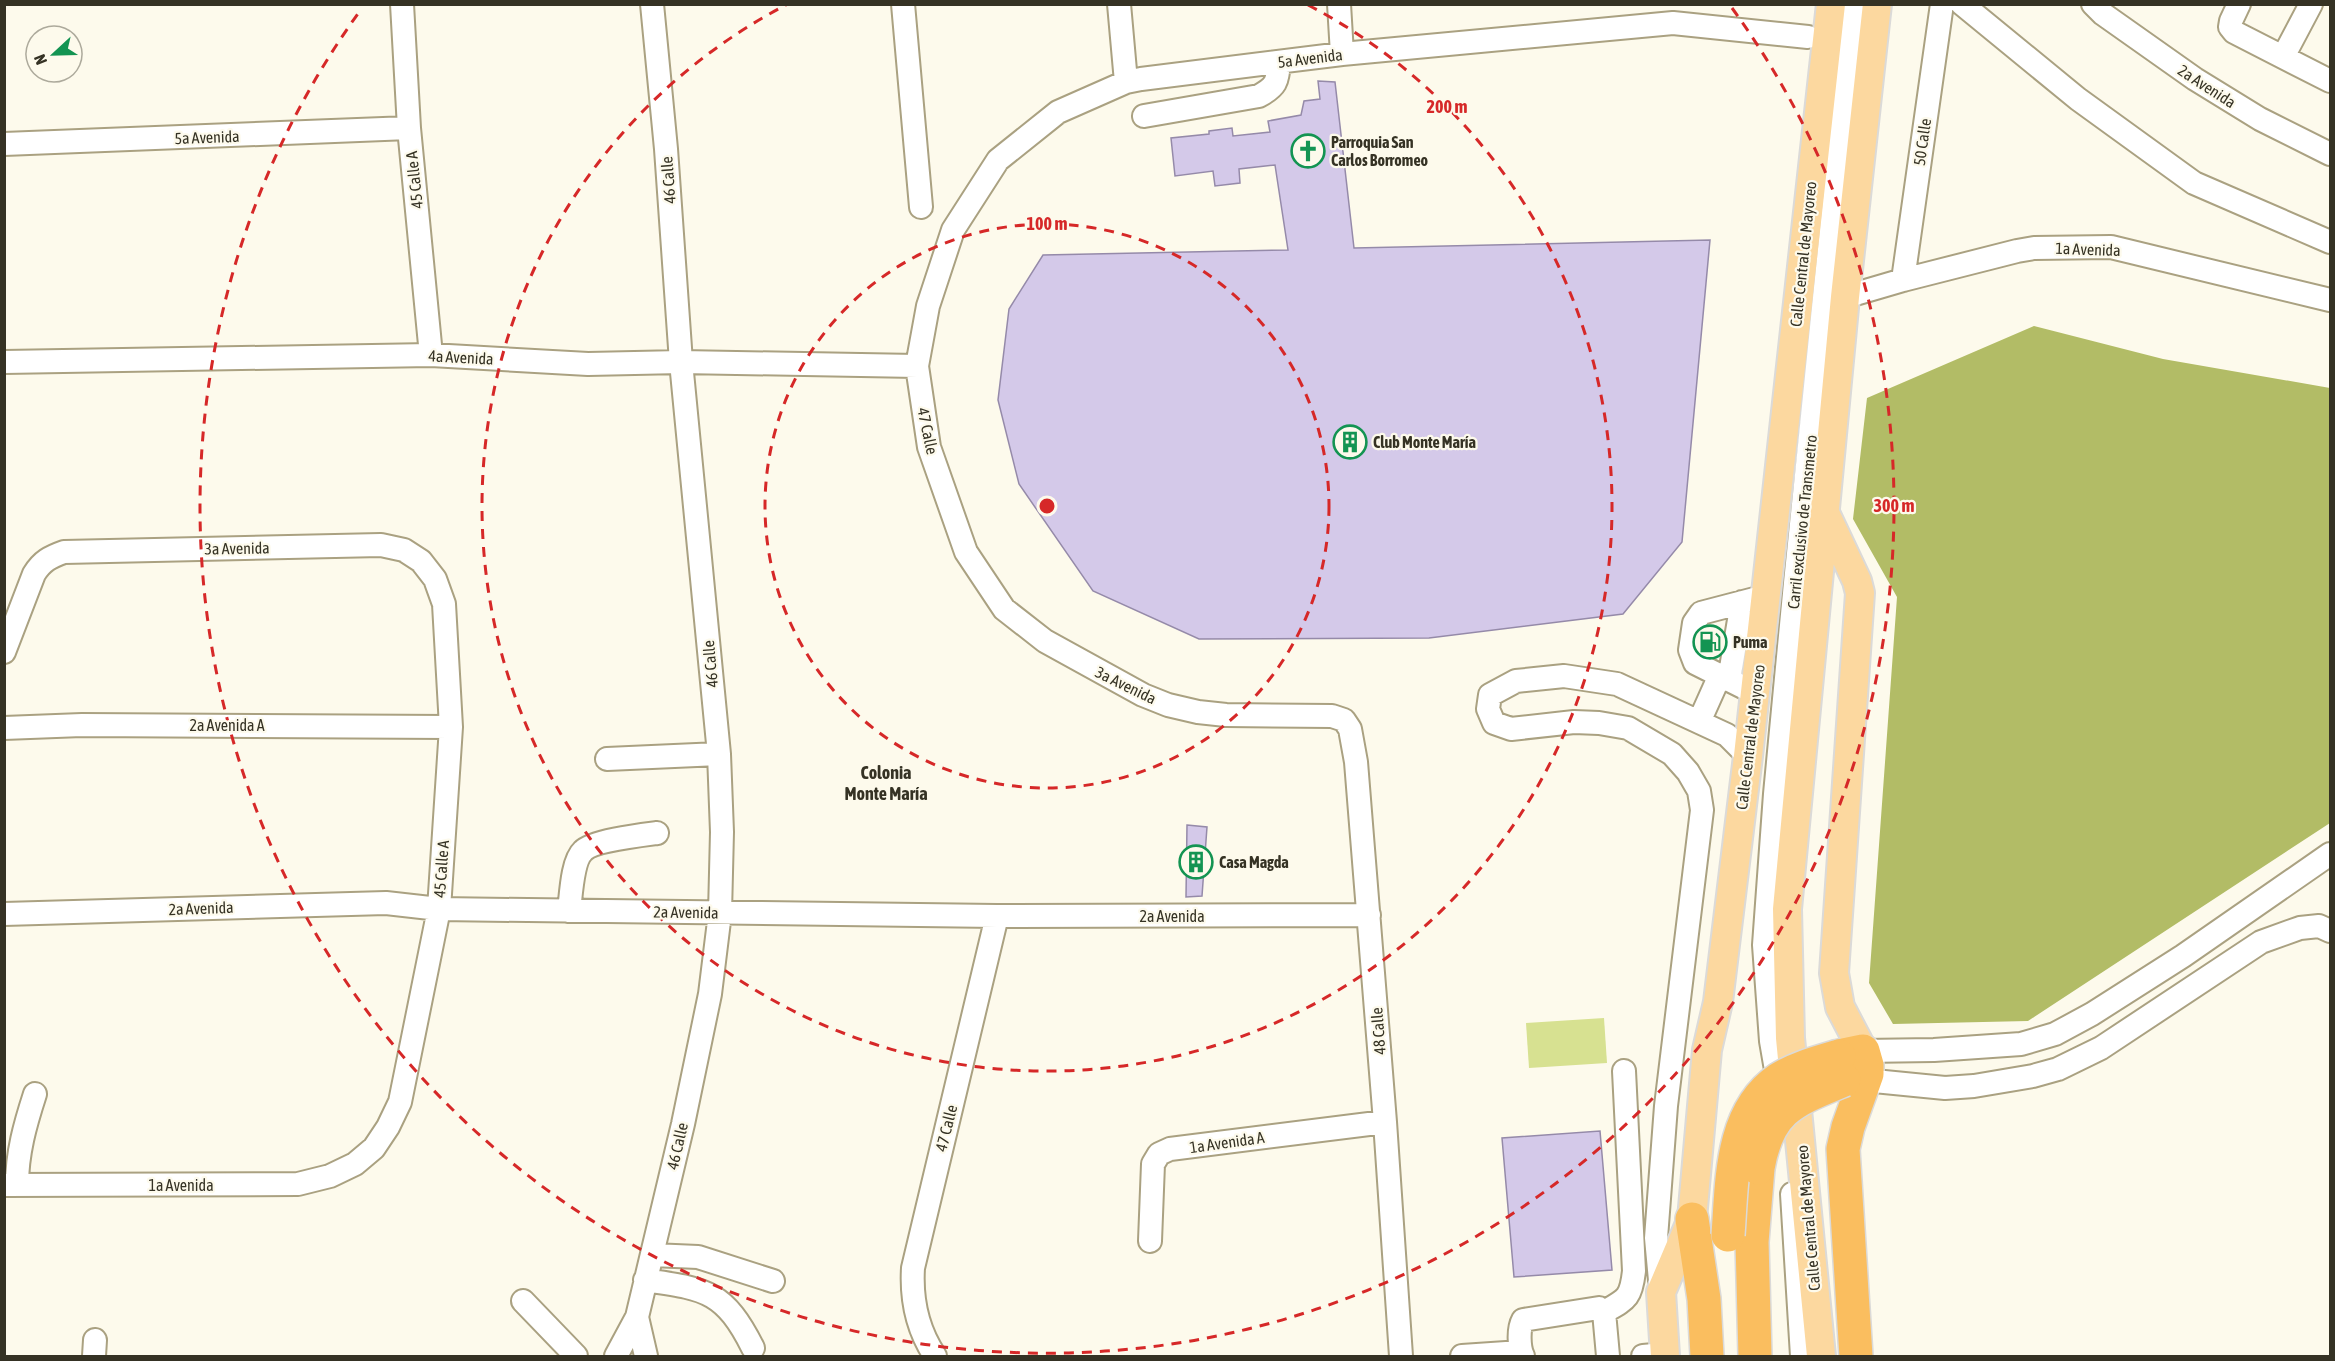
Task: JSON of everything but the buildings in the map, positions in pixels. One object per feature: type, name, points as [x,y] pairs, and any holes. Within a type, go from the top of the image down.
[{"type":"highway","points":[[1755,1356],[1752,1242],[1761,1151],[1767,1134],[1781,1113],[1797,1100],[1852,1067]]},
{"type":"highway","points":[[1704,1299],[1728,1234],[1738,1145],[1754,1104],[1766,1089],[1780,1078],[1852,1067]]},
{"type":"highway","points":[[1852,1067],[1848,1126],[1843,1149],[1856,1356]]},
{"type":"highway","points":[[1692,1219],[1704,1299],[1707,1356]]},
{"type":"main road","name":"Calle Central de Mayoreo","points":[[1658,1356],[1661,1292],[1692,1219],[1707,1050],[1718,1002],[1755,693],[1754,599],[1831,4]]},
{"type":"main road","name":"Calle Central de Mayoreo","points":[[1821,1356],[1790,1038],[1786,948],[1787,909],[1845,297],[1877,4]]},
{"type":"main road","points":[[1825,512],[1857,581],[1860,593],[1834,973],[1852,1067]]},
{"type":"street","name":"45 Calle A","points":[[402,4],[409,128],[431,355]]},
{"type":"street","name":"46 Calle","points":[[616,1356],[637,1317],[652,1255],[710,994],[720,913],[722,832],[719,754],[681,363],[666,149],[652,4]]},
{"type":"street","points":[[903,4],[921,207]]},
{"type":"street","points":[[1119,4],[1126,82]]},
{"type":"street","points":[[1339,4],[1342,54]]},
{"type":"street","name":"Carril exclusivo de Transmetro","points":[[1802,1356],[1789,1155],[1771,1041],[1764,945],[1775,794],[1854,4]]},
{"type":"street","name":"50 Calle","points":[[1903,280],[1942,4]]},
{"type":"street","points":[[1962,4],[2078,99],[2194,183],[2331,242]]},
{"type":"street","name":"2a Avenida","points":[[2092,4],[2194,79],[2260,119],[2331,154]]},
{"type":"street","points":[[2239,4],[2230,21],[2230,27],[2234,32],[2331,81]]},
{"type":"street","points":[[2283,57],[2312,4]]},
{"type":"street","name":"5a Avenida","points":[[928,306],[953,230],[998,160],[1058,112],[1126,82],[1342,54],[1673,23],[1808,37]]},
{"type":"street","points":[[1144,116],[1259,96],[1277,83],[1279,62]]},
{"type":"street","name":"5a Avenida","points":[[4,144],[409,128]]},
{"type":"street","name":"1a Avenida","points":[[1845,297],[1903,280],[2034,248],[2091,245],[2129,250],[2331,300]]},
{"type":"street","name":"47 Calle","points":[[928,306],[917,366],[929,447],[966,552]]},
{"type":"street","name":"4a Avenida","points":[[4,362],[431,355],[588,364],[917,366]]},
{"type":"street","name":"3a Avenida","points":[[4,652],[40,564],[64,552],[381,545],[404,550],[421,561]]},
{"type":"street","name":"3a Avenida","points":[[966,552],[1004,609],[1045,641],[1143,695],[1168,705],[1198,712],[1226,715],[1332,716]]},
{"type":"street","name":"45 Calle A","points":[[355,1164],[374,1149],[400,1102],[439,909],[450,727],[444,604],[435,579],[421,561]]},
{"type":"street","points":[[1699,722],[1725,678],[1754,599]]},
{"type":"street","points":[[1754,599],[1701,613],[1694,623],[1690,650],[1695,663],[1755,693]]},
{"type":"street","points":[[1661,1292],[1656,1238],[1666,1106],[1702,810],[1699,791],[1688,772],[1672,754],[1628,728],[1574,722],[1511,729],[1494,723],[1488,708],[1490,695],[1516,681],[1564,676],[1617,684],[1727,735],[1748,756]]},
{"type":"street","name":"48 Calle","points":[[1332,716],[1344,720],[1350,729],[1356,762],[1401,1356]]},
{"type":"street","name":"2a Avenida A","points":[[4,728],[82,725],[450,727]]},
{"type":"street","points":[[607,759],[719,754]]},
{"type":"street","points":[[569,911],[576,862],[582,851],[618,840],[657,833]]},
{"type":"street","points":[[1852,1067],[1934,1050],[2021,1044],[2055,1034],[2092,1014],[2173,962],[2331,854]]},
{"type":"street","name":"2a Avenida","points":[[4,914],[386,903],[439,909],[720,913],[997,916],[1368,915]]},
{"type":"street","name":"47 Calle","points":[[930,1348],[917,1320],[912,1291],[913,1268],[997,916]]},
{"type":"street","points":[[1852,1067],[1945,1088],[1974,1086],[2033,1076],[2058,1069],[2101,1048],[2262,942],[2300,928],[2327,929]]},
{"type":"street","points":[[1604,1312],[1622,1302],[1632,1290],[1634,1271],[1624,1071]]},
{"type":"street","points":[[11,1185],[23,1131],[35,1094]]},
{"type":"street","name":"1a Avenida A","points":[[1150,1241],[1153,1164],[1159,1154],[1170,1149],[1385,1122]]},
{"type":"street","name":"1a Avenida","points":[[11,1185],[298,1184],[330,1176],[355,1164]]},
{"type":"street","points":[[652,1255],[698,1257],[773,1281]]},
{"type":"street","points":[[645,1280],[691,1287],[709,1293],[740,1324],[753,1348]]},
{"type":"street","points":[[523,1301],[576,1356]]},
{"type":"street","points":[[1462,1356],[1522,1354],[1520,1324],[1527,1318],[1599,1308],[1604,1312],[1608,1356]]},
{"type":"street","name":"46 Calle","points":[[637,1317],[646,1356]]},
{"type":"green space","points":[[2034,326],[2163,359],[2330,388],[2330,823],[2028,1021],[1893,1024],[1869,983],[1897,597],[1853,519],[1867,398]]},
{"type":"green space","points":[[1604,1018],[1607,1063],[1529,1068],[1526,1023]]},
{"type":"place","name":"Parroquia San Carlos Borromeo","points":[[1308,151]]},
{"type":"place","name":"Club Monte María","points":[[1350,442]]},
{"type":"place","name":"Puma","points":[[1710,642]]},
{"type":"place","name":"Casa Magda","points":[[1196,862]]},
{"type":"district","name":"Colonia Monte María","points":[[886,782]]}]
